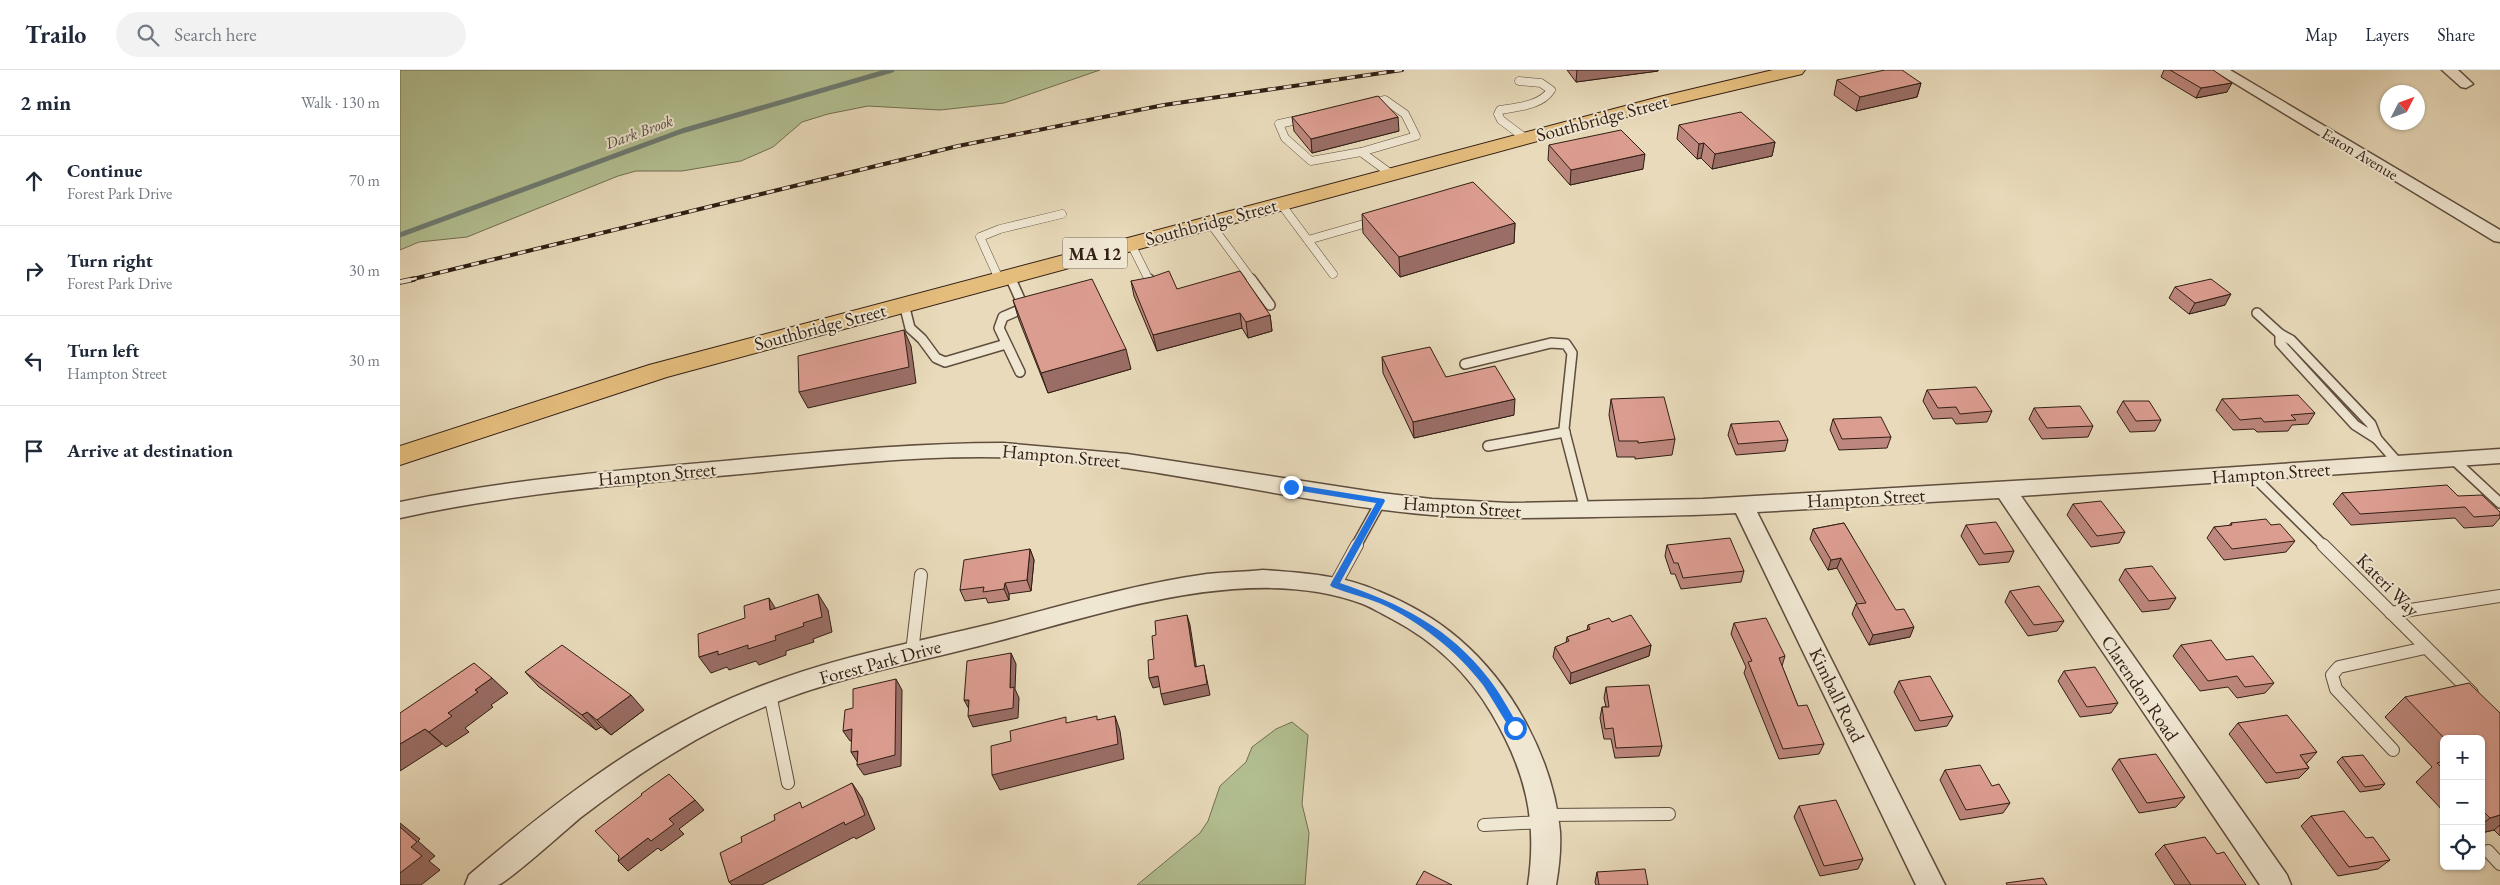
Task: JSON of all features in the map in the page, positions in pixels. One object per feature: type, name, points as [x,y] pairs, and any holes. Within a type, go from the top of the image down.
[{"type":"main road","name":"Southbridge Street","points":[[400,456],[658,371],[1676,98],[1796,70]]},
{"type":"street","name":"Eaton Avenue","points":[[2220,70],[2500,237]]},
{"type":"street","points":[[2448,70],[2466,84]]},
{"type":"street","name":"Hampton Street","points":[[400,510],[487,492],[556,483],[864,455],[971,449],[1043,452],[1109,459],[1381,501],[1467,510],[1585,510],[1743,505],[2456,461],[2500,456]]},
{"type":"street","name":"Clarendon Road","points":[[2005,490],[2278,885]]},
{"type":"street","name":"Kimball Road","points":[[1743,505],[1931,885]]},
{"type":"street","name":"Forest Park Drive","points":[[479,885],[615,776],[674,738],[731,709],[848,668],[912,652],[1183,586],[1259,579],[1310,581],[1335,585],[1366,595],[1404,612],[1438,634],[1471,665],[1486,683],[1524,745],[1538,782],[1545,818],[1546,852],[1542,885]]},
{"type":"lane","points":[[1519,81],[1541,83],[1551,90],[1549,95],[1541,100],[1500,110],[1498,114],[1501,120],[1525,138]]},
{"type":"lane","points":[[1318,116],[1280,124],[1285,138],[1311,161],[1361,152],[1416,136],[1405,114],[1384,100],[1365,105]]},
{"type":"lane","points":[[1361,152],[1391,174]]},
{"type":"lane","points":[[1281,204],[1333,274]]},
{"type":"lane","points":[[1020,372],[999,328],[1003,317],[1013,311],[1029,307],[1004,278],[980,237],[1000,229],[1062,214]]},
{"type":"lane","points":[[1308,240],[1381,220]]},
{"type":"lane","points":[[1210,223],[1270,305]]},
{"type":"lane","points":[[1131,244],[1153,287]]},
{"type":"lane","points":[[904,304],[905,330],[922,339],[936,358],[945,362],[1006,344]]},
{"type":"lane","points":[[2257,313],[2280,334],[2280,343],[2355,425],[2377,439],[2399,464]]},
{"type":"lane","points":[[1465,364],[1551,343],[1566,344],[1572,352],[1568,380],[1565,432],[1585,510]]},
{"type":"lane","points":[[1488,446],[1565,432]]},
{"type":"lane","points":[[2456,461],[2500,503]]},
{"type":"lane","name":"Kateri Way","points":[[2250,474],[2480,701]]},
{"type":"lane","points":[[1335,585],[1381,501]]},
{"type":"lane","points":[[912,652],[921,575]]},
{"type":"lane","points":[[2391,614],[2500,596]]},
{"type":"lane","points":[[2393,750],[2336,689],[2332,675],[2339,667],[2426,648]]},
{"type":"lane","points":[[770,694],[788,783]]},
{"type":"lane","points":[[1484,826],[1545,818],[1669,814]]},
{"type":"lane","points":[[2488,851],[2500,864]]},
{"type":"green space","points":[[400,70],[1100,70],[1004,103],[940,110],[868,106],[828,114],[802,122],[773,147],[741,161],[682,171],[636,171],[618,176],[467,237],[419,242],[400,250]]},
{"type":"green space","points":[[1292,722],[1308,735],[1302,804],[1309,833],[1305,885],[1137,885],[1200,833],[1208,821],[1220,786],[1246,762],[1252,747],[1276,729]]},
{"type":"building","points":[[1885,70],[1902,70],[1921,83],[1860,97],[1837,80]]},
{"type":"building","points":[[2170,70],[2213,70],[2232,83],[2201,88]]},
{"type":"building","points":[[1378,96],[1398,117],[1311,139],[1292,117]]},
{"type":"building","points":[[1741,112],[1775,142],[1715,154],[1704,143],[1699,144],[1679,125]]},
{"type":"building","points":[[1621,130],[1645,154],[1571,170],[1549,145]]},
{"type":"building","points":[[1473,182],[1515,223],[1399,257],[1362,214]]},
{"type":"building","points":[[1169,271],[1177,289],[1240,271],[1270,315],[1246,322],[1240,313],[1153,335],[1131,281]]},
{"type":"building","points":[[1092,279],[1126,349],[1041,373],[1013,300]]},
{"type":"building","points":[[2211,279],[2231,294],[2195,303],[2175,287]]},
{"type":"building","points":[[904,330],[909,367],[799,392],[798,356]]},
{"type":"building","points":[[1430,347],[1446,377],[1495,366],[1515,399],[1413,422],[1382,357]]},
{"type":"building","points":[[1976,387],[1992,411],[1960,414],[1956,407],[1938,408],[1927,390]]},
{"type":"building","points":[[2298,395],[2315,413],[2291,415],[2296,420],[2264,422],[2261,418],[2240,420],[2222,399]]},
{"type":"building","points":[[1664,397],[1675,439],[1638,443],[1638,441],[1619,441],[1611,399]]},
{"type":"building","points":[[2123,401],[2149,401],[2161,420],[2136,421]]},
{"type":"building","points":[[2080,406],[2093,426],[2047,428],[2034,408]]},
{"type":"building","points":[[1881,417],[1891,437],[1842,439],[1833,419]]},
{"type":"building","points":[[1779,421],[1788,440],[1738,444],[1731,424]]},
{"type":"building","points":[[2447,485],[2458,496],[2482,495],[2500,512],[2500,515],[2474,517],[2465,507],[2360,514],[2342,493]]},
{"type":"building","points":[[2101,501],[2125,532],[2097,536],[2073,504]]},
{"type":"building","points":[[2266,519],[2271,525],[2280,524],[2295,541],[2232,549],[2214,527],[2232,525],[2231,523]]},
{"type":"building","points":[[1996,522],[2014,551],[1984,554],[1966,525]]},
{"type":"building","points":[[1844,523],[1896,610],[1904,609],[1914,627],[1873,635],[1856,604],[1866,603],[1841,558],[1831,560],[1813,529]]},
{"type":"building","points":[[1730,538],[1744,571],[1683,578],[1678,563],[1674,563],[1667,545]]},
{"type":"building","points":[[1030,549],[1027,580],[1005,583],[1004,589],[983,592],[984,587],[960,590],[964,560]]},
{"type":"building","points":[[2152,566],[2176,598],[2149,601],[2125,569]]},
{"type":"building","points":[[2039,586],[2064,621],[2034,625],[2010,591]]},
{"type":"building","points":[[818,594],[822,617],[803,623],[804,626],[775,636],[776,640],[748,649],[748,645],[718,655],[718,651],[699,657],[698,634],[745,618],[744,606],[769,598],[770,610]]},
{"type":"building","points":[[1187,615],[1195,667],[1204,665],[1207,684],[1161,694],[1158,676],[1149,678],[1148,660],[1154,659],[1152,636],[1156,635],[1155,621]]},
{"type":"building","points":[[1631,615],[1651,645],[1571,673],[1555,647],[1569,641],[1567,637],[1590,629],[1588,625],[1609,618],[1612,622]]},
{"type":"building","points":[[1766,618],[1785,656],[1779,658],[1798,706],[1807,705],[1824,744],[1783,749],[1748,662],[1752,661],[1734,623]]},
{"type":"building","points":[[2211,640],[2226,660],[2253,656],[2274,683],[2245,687],[2237,676],[2208,681],[2181,645]]},
{"type":"building","points":[[562,645],[631,695],[597,720],[587,712],[582,715],[525,672]]},
{"type":"building","points":[[1011,653],[1010,688],[1014,687],[1013,708],[968,716],[969,700],[964,700],[967,661]]},
{"type":"building","points":[[474,663],[492,678],[475,690],[478,692],[448,713],[452,716],[429,732],[425,729],[400,744],[400,713]]},
{"type":"building","points":[[2095,667],[2118,703],[2087,707],[2064,671]]},
{"type":"building","points":[[1930,676],[1953,716],[1920,721],[1899,681]]},
{"type":"building","points":[[896,679],[895,755],[857,765],[858,751],[851,752],[852,729],[843,731],[845,710],[853,708],[853,689]]},
{"type":"building","points":[[2469,683],[2500,713],[2500,815],[2490,818],[2485,813],[2485,735],[2441,735],[2405,697]]},
{"type":"building","points":[[1649,685],[1662,746],[1616,748],[1613,728],[1605,729],[1602,707],[1609,707],[1606,687]]},
{"type":"building","points":[[2287,715],[2317,752],[2300,755],[2309,768],[2276,773],[2238,723]]},
{"type":"building","points":[[1097,716],[1097,720],[1115,716],[1118,744],[992,775],[991,746],[1011,741],[1010,731],[1066,717],[1066,723]]},
{"type":"building","points":[[2156,754],[2185,797],[2147,803],[2119,759]]},
{"type":"building","points":[[2363,755],[2385,784],[2365,787],[2342,757]]},
{"type":"building","points":[[1980,765],[1992,786],[1999,784],[2010,803],[1966,810],[1945,770]]},
{"type":"building","points":[[669,774],[695,800],[669,819],[674,824],[651,841],[648,838],[618,861],[619,856],[595,831]]},
{"type":"building","points":[[852,783],[865,815],[845,825],[844,822],[729,882],[720,853],[742,842],[741,837],[775,820],[774,815],[800,802],[802,808]]},
{"type":"building","points":[[1836,800],[1863,859],[1824,866],[1799,806]]},
{"type":"building","points":[[2344,811],[2366,838],[2373,837],[2390,860],[2349,867],[2311,816]]},
{"type":"building","points":[[400,827],[417,842],[411,847],[422,856],[400,873]]},
{"type":"building","points":[[2205,837],[2217,854],[2224,852],[2246,885],[2191,885],[2164,845]]},
{"type":"building","points":[[1645,869],[1648,885],[1599,885],[1597,872]]},
{"type":"building","points":[[1424,871],[1452,885],[1416,885]]},
{"type":"building","points":[[2043,878],[2047,885],[2007,885],[2006,883]]},
{"type":"waterway","name":"Dark Brook","points":[[400,235],[682,131],[892,70]]},
{"type":"railway","points":[[409,280],[958,146],[1164,105],[1402,70]]},
{"type":"railway","points":[[400,282],[414,279]]},
{"type":"route","points":[[1291,487],[1381,501],[1335,585],[1382,601],[1404,612],[1438,634],[1471,665],[1486,683],[1515,728]]}]
